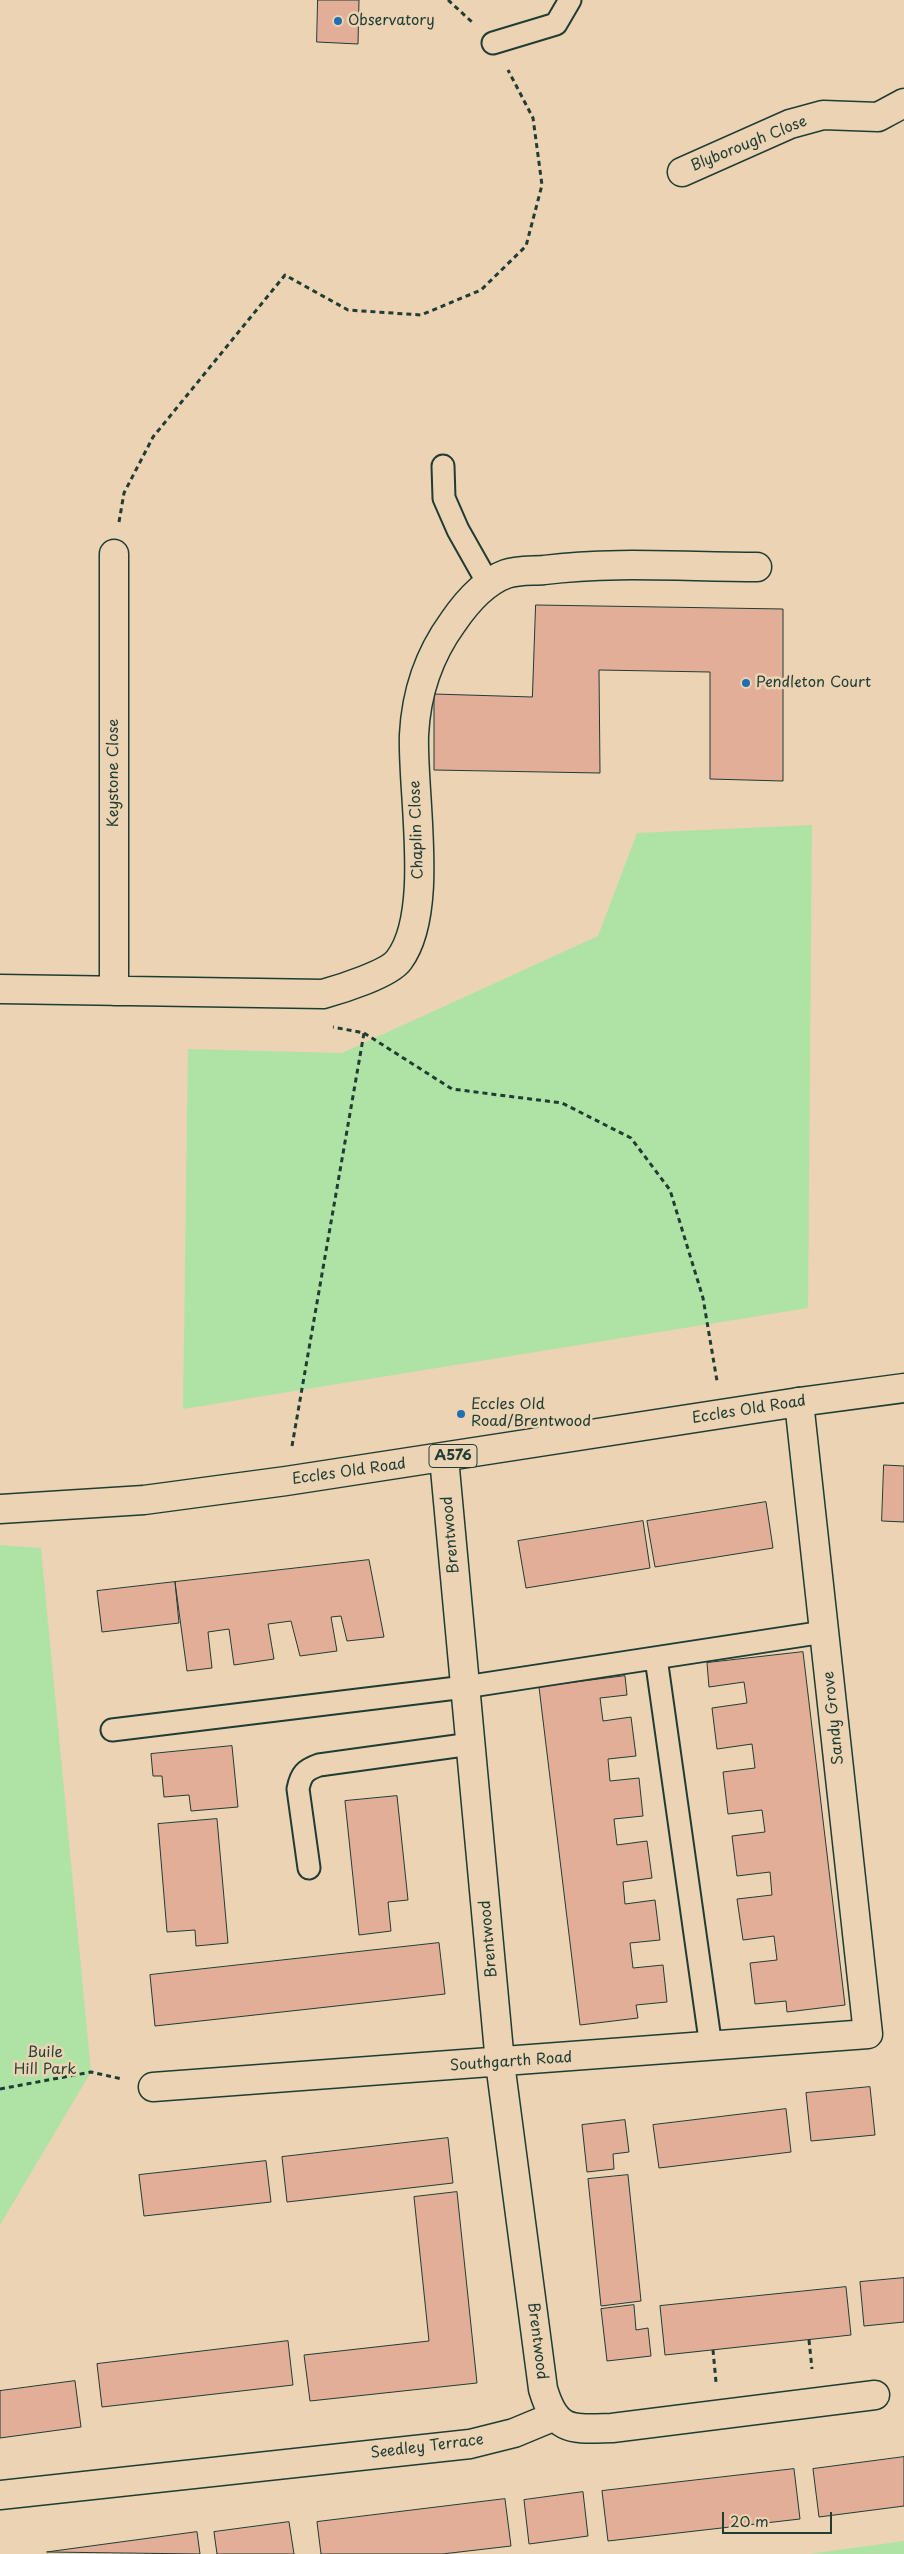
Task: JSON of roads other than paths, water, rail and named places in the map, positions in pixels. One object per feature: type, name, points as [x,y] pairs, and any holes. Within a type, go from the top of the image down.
[{"type":"street","name":"Blyborough Close","points":[[682,172],[790,124],[823,115],[878,117],[904,103]]},
{"type":"street","name":"Keystone Close","points":[[114,554],[114,991]]},
{"type":"street","name":"Chaplin Close","points":[[0,989],[324,994],[365,981],[399,961],[415,925],[419,883],[414,735],[426,670],[438,642],[459,612],[479,591],[506,574],[573,566],[757,567]]},
{"type":"street","name":"Eccles Old Road","points":[[0,1508],[144,1500],[444,1458],[799,1402],[904,1388]]},
{"type":"street","name":"Sandy Grove","points":[[799,1402],[868,2034]]},
{"type":"street","name":"Brentwood","points":[[444,1458],[500,2063],[543,2389],[555,2416]]},
{"type":"street","name":"Southgarth Road","points":[[153,2087],[500,2063],[868,2034]]},
{"type":"street","points":[[555,2416],[563,2424],[575,2429],[612,2428],[875,2395]]},
{"type":"street","name":"Seedley Terrace","points":[[0,2495],[470,2444],[514,2433],[555,2416]]},
{"type":"lane","points":[[493,43],[556,24],[570,0]]},
{"type":"lane","points":[[444,466],[444,498],[458,530],[489,584]]},
{"type":"lane","points":[[112,1730],[466,1687],[824,1632]]},
{"type":"lane","points":[[656,1658],[711,2047]]},
{"type":"lane","points":[[309,1868],[298,1789],[300,1777],[307,1769],[319,1765],[471,1744]]},
{"type":"place","name":"Observatory","points":[[338,21]]},
{"type":"place","name":"Pendleton Court","points":[[746,683]]},
{"type":"place","name":"Eccles Old Road/Brentwood","points":[[461,1414]]},
{"type":"park label","name":"Buile Hill Park","points":[[45,2062]]}]
